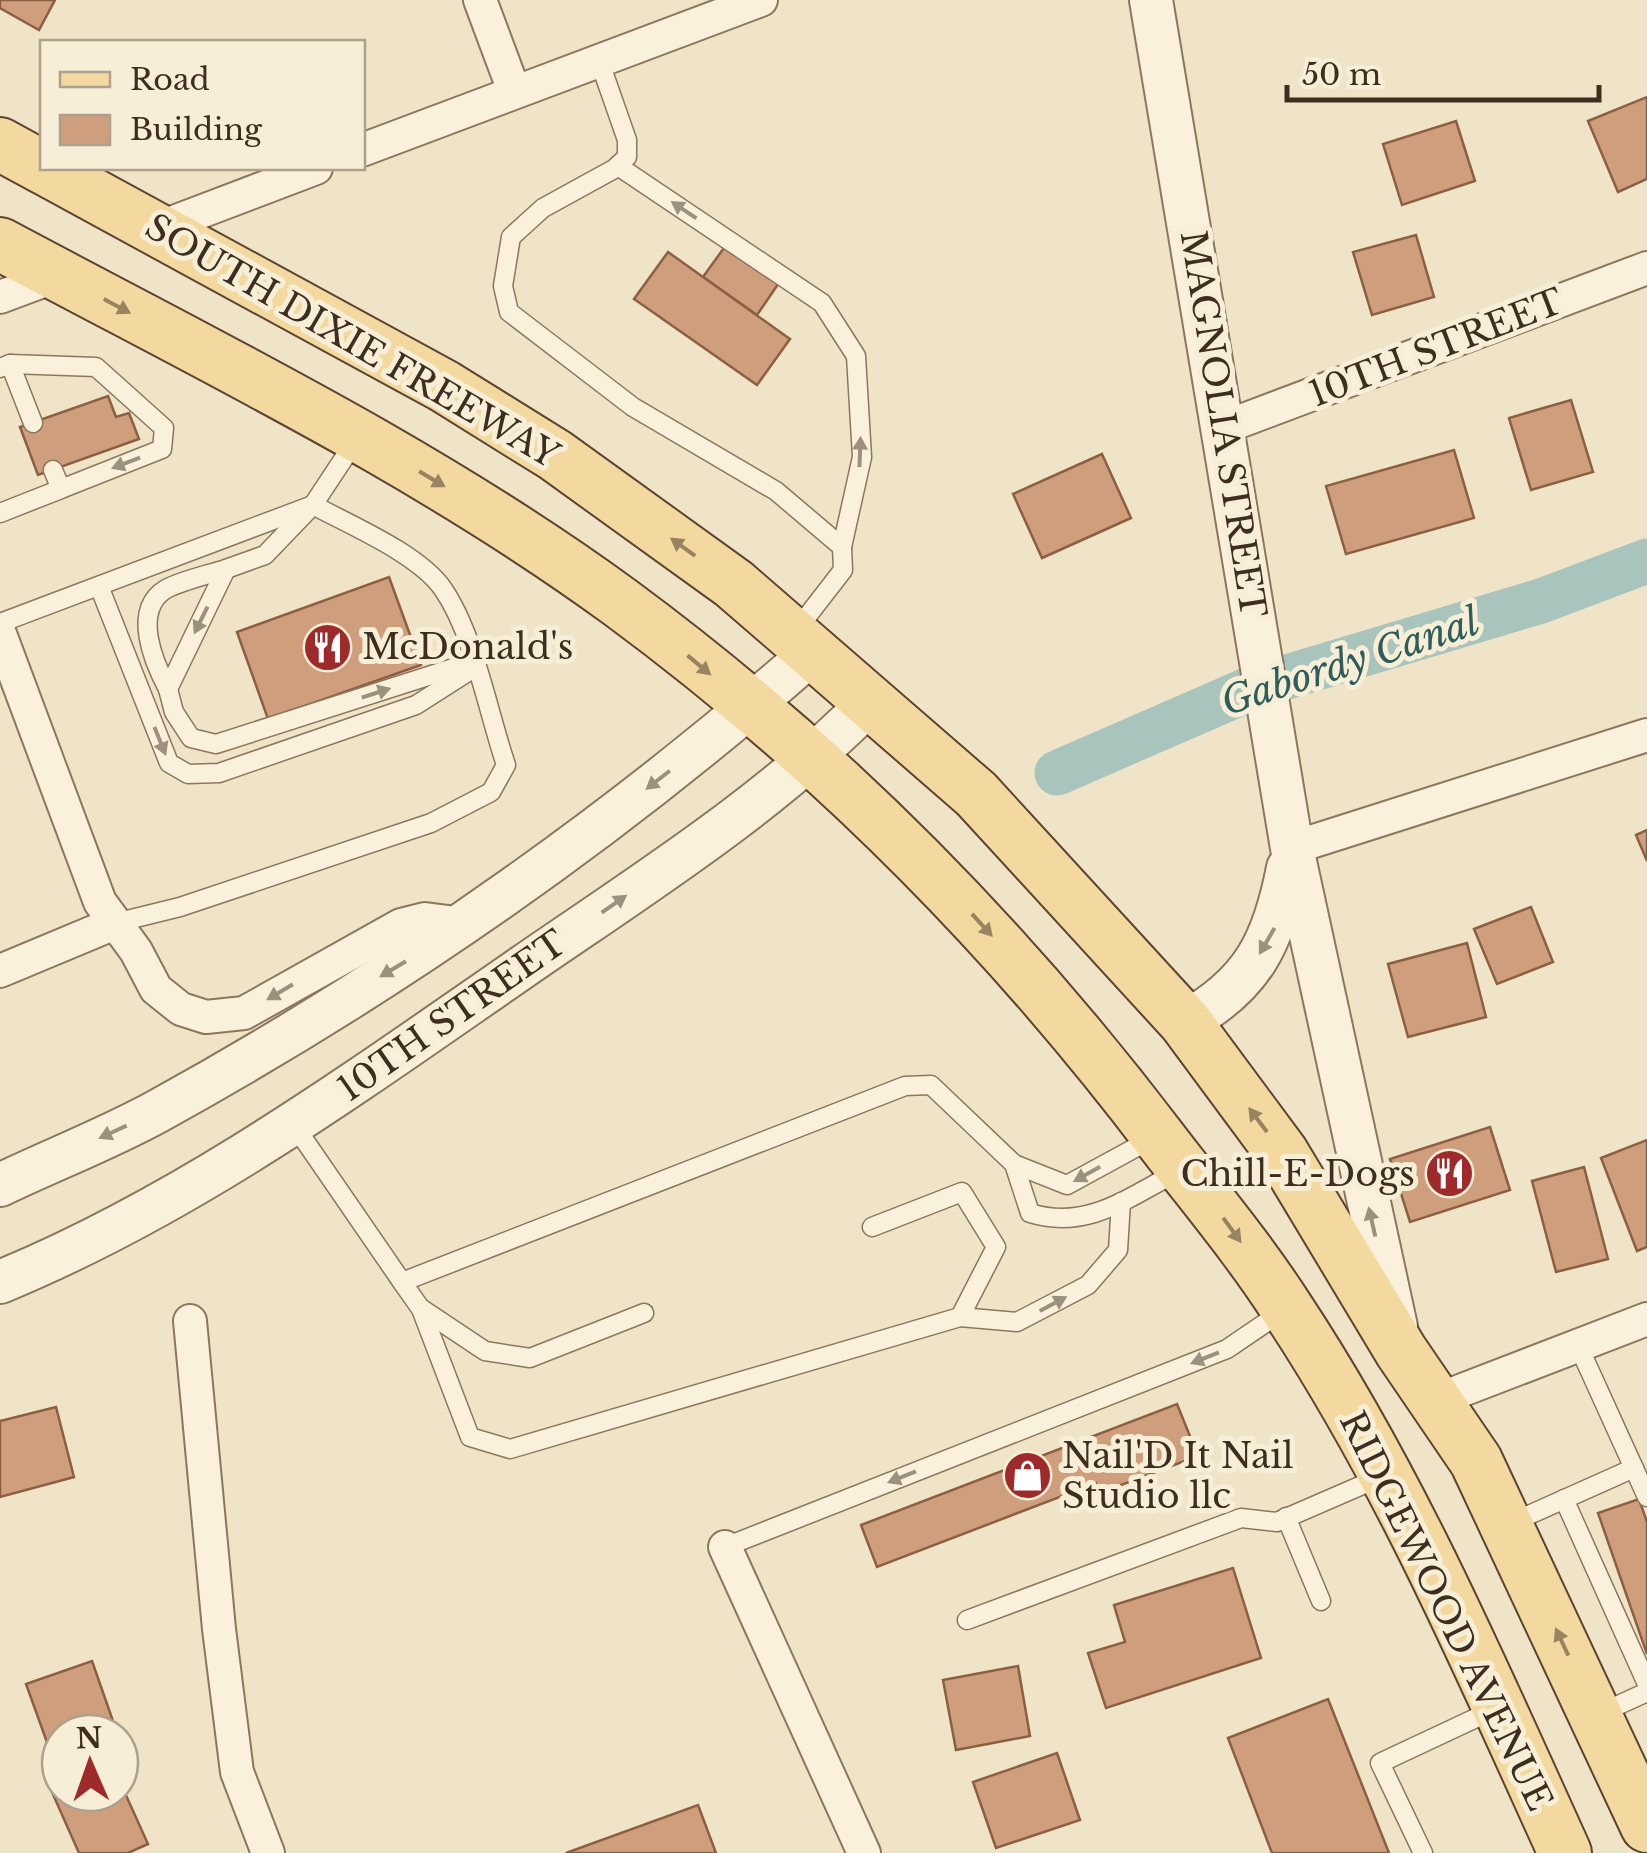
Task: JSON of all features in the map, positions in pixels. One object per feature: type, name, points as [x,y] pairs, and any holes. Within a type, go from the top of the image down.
[{"type":"main road","name":"SOUTH DIXIE FREEWAY","points":[[0,144],[40,165]]},
{"type":"main road","name":"SOUTH DIXIE FREEWAY","points":[[49,170],[444,386],[554,455],[734,584],[976,794],[1185,1022]]},
{"type":"main road","points":[[0,244],[359,436],[531,542],[620,602],[814,760]]},
{"type":"main road","name":"RIDGEWOOD AVENUE","points":[[814,760],[915,854],[1072,1023],[1288,1308],[1384,1476],[1568,1846]]},
{"type":"main road","points":[[1185,1022],[1282,1153],[1402,1352],[1476,1461],[1596,1716],[1643,1804]]},
{"type":"street","points":[[480,0],[514,92]]},
{"type":"street","points":[[365,149],[761,0]]},
{"type":"street","name":"MAGNOLIA STREET","points":[[1151,0],[1292,848],[1402,1352]]},
{"type":"street","points":[[158,228],[311,170]]},
{"type":"street","name":"10TH STREET","points":[[1224,427],[1647,268]]},
{"type":"street","points":[[0,297],[59,276]]},
{"type":"street","points":[[0,634],[100,902],[156,989],[181,1009],[206,1018],[244,1013],[401,924],[425,919],[464,924]]},
{"type":"street","name":"10TH STREET","points":[[0,1184],[156,1112],[464,924],[750,708],[804,642]]},
{"type":"street","name":"10TH STREET","points":[[0,1282],[54,1260],[152,1208],[294,1125],[666,869],[814,760],[872,701]]},
{"type":"street","points":[[1292,848],[1647,735]]},
{"type":"street","name":"MAGNOLIA STREET","points":[[1185,1022],[1217,1004],[1252,968],[1277,925],[1292,848]]},
{"type":"street","points":[[0,971],[115,923]]},
{"type":"street","points":[[1434,1401],[1647,1318]]},
{"type":"street","points":[[190,1321],[219,1629],[237,1772],[268,1853]]},
{"type":"street","points":[[725,1547],[864,1853]]},
{"type":"lane","points":[[600,60],[626,140],[626,157],[618,166],[543,208],[511,238],[503,286],[509,312],[633,408],[776,491],[842,547]]},
{"type":"lane","points":[[618,166],[822,303],[856,356],[862,457],[842,547],[843,570],[804,642]]},
{"type":"lane","points":[[0,513],[162,449],[164,428],[96,367],[5,366],[33,423]]},
{"type":"lane","points":[[359,436],[313,506],[265,555],[163,590],[148,615],[151,656],[168,689],[174,712],[191,738],[216,744],[473,665]]},
{"type":"lane","points":[[53,470],[61,488]]},
{"type":"lane","points":[[0,623],[313,506]]},
{"type":"lane","points":[[115,923],[283,874],[431,823],[491,792],[506,765],[443,588],[422,568],[313,506]]},
{"type":"lane","points":[[168,689],[226,569]]},
{"type":"lane","points":[[99,586],[169,763],[188,774],[219,773],[416,705],[473,665]]},
{"type":"lane","points":[[402,1282],[905,1086],[931,1085],[1014,1164],[1067,1185],[1171,1152]]},
{"type":"lane","points":[[294,1125],[422,1309],[470,1437],[510,1449],[960,1317],[1017,1322],[1088,1285],[1118,1250],[1121,1202]]},
{"type":"lane","points":[[1014,1164],[1030,1213],[1056,1221],[1089,1218],[1121,1202],[1171,1152]]},
{"type":"lane","points":[[872,1227],[962,1192],[996,1247],[960,1317]]},
{"type":"lane","points":[[725,1547],[1228,1349],[1288,1308]]},
{"type":"lane","points":[[422,1309],[485,1351],[530,1358],[644,1312]]},
{"type":"lane","points":[[1578,1345],[1647,1496]]},
{"type":"lane","points":[[1506,1525],[1634,1468]]},
{"type":"lane","points":[[967,1620],[1241,1518],[1277,1522],[1384,1476]]},
{"type":"lane","points":[[1564,1499],[1647,1684]]},
{"type":"lane","points":[[1286,1517],[1321,1602]]},
{"type":"lane","points":[[1596,1716],[1647,1692]]},
{"type":"lane","points":[[1423,1853],[1380,1762],[1498,1708]]},
{"type":"building","points":[[0,0],[55,0],[39,30],[0,8]]},
{"type":"building","points":[[1647,97],[1647,179],[1618,192],[1588,121]]},
{"type":"building","points":[[1456,121],[1475,181],[1402,205],[1383,144]]},
{"type":"building","points":[[734,234],[787,271],[757,315],[703,277]]},
{"type":"building","points":[[1416,235],[1434,297],[1372,315],[1353,252]]},
{"type":"building","points":[[668,252],[790,339],[757,385],[634,299]]},
{"type":"building","points":[[108,396],[116,417],[129,413],[139,439],[38,475],[20,427]]},
{"type":"building","points":[[1571,400],[1593,472],[1531,490],[1509,418]]},
{"type":"building","points":[[1454,450],[1474,518],[1346,554],[1326,486]]},
{"type":"building","points":[[1102,454],[1131,518],[1042,558],[1013,494]]},
{"type":"building","points":[[389,577],[421,665],[268,719],[237,632]]},
{"type":"building","points":[[1647,830],[1647,861],[1636,835]]},
{"type":"building","points":[[1531,907],[1553,962],[1497,984],[1474,929]]},
{"type":"building","points":[[1467,943],[1486,1017],[1408,1037],[1388,964]]},
{"type":"building","name":"Chill-E-Dogs","points":[[1490,1127],[1510,1190],[1410,1222],[1390,1159]]},
{"type":"building","points":[[1647,1140],[1647,1247],[1637,1251],[1601,1158]]},
{"type":"building","points":[[1584,1167],[1608,1259],[1556,1272],[1532,1181]]},
{"type":"building","points":[[1177,1404],[1198,1456],[1100,1493],[1096,1483],[877,1567],[861,1525]]},
{"type":"building","points":[[56,1407],[74,1477],[0,1497],[0,1421]]},
{"type":"building","points":[[1639,1499],[1647,1522],[1647,1654],[1598,1513]]},
{"type":"building","points":[[1233,1568],[1261,1658],[1106,1708],[1088,1653],[1125,1642],[1114,1605]]},
{"type":"building","points":[[92,1661],[110,1713],[40,1713],[40,1723],[26,1684]]},
{"type":"building","points":[[1018,1666],[1030,1736],[956,1750],[943,1680]]},
{"type":"building","points":[[1328,1699],[1389,1853],[1272,1853],[1228,1738]]},
{"type":"building","points":[[1057,1753],[1080,1820],[996,1848],[973,1782]]},
{"type":"building","points":[[698,1805],[716,1853],[566,1853]]},
{"type":"building","points":[[61,1813],[134,1813],[148,1844],[128,1853],[79,1853]]},
{"type":"waterway","name":"Gabordy Canal","points":[[1057,773],[1257,686],[1541,601],[1647,561]]},
{"type":"place","name":"McDonald's","points":[[327,647]]},
{"type":"place","name":"Chill-E-Dogs","points":[[1450,1174]]},
{"type":"place","name":"Nail'D It Nail Studio llc","points":[[1027,1476]]}]
